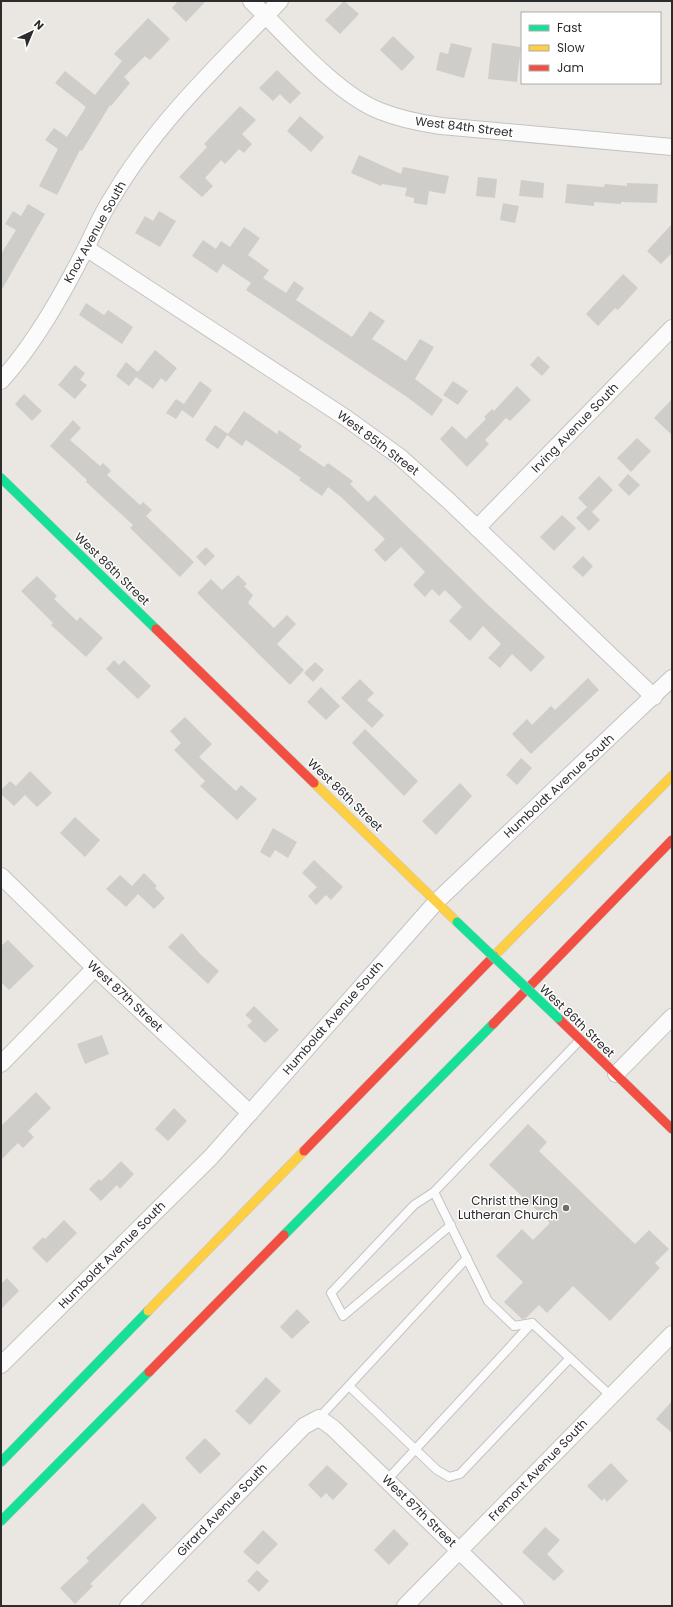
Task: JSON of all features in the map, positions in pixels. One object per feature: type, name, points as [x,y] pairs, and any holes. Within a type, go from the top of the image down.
[{"type":"main road","name":"West 86th Street","points":[[1,478],[672,1129]]},
{"type":"main road","points":[[1,1462],[427,1024],[672,776]]},
{"type":"main road","points":[[1,1521],[526,990],[672,840]]},
{"type":"street","name":"West 84th Street","points":[[251,1],[324,73],[350,94],[378,110],[403,119],[441,126],[672,147]]},
{"type":"street","name":"Knox Avenue South","points":[[1,381],[35,335],[59,297],[111,198],[162,126],[191,92],[280,1]]},
{"type":"street","name":"West 85th Street","points":[[86,248],[352,422],[400,457],[477,528],[654,697]]},
{"type":"street","name":"Irving Avenue South","points":[[477,528],[672,328]]},
{"type":"street","name":"Humboldt Avenue South","points":[[1,1365],[211,1157],[437,901],[654,697],[672,678]]},
{"type":"street","name":"West 87th Street","points":[[1,876],[95,968],[250,1113]]},
{"type":"street","points":[[1,1064],[95,968]]},
{"type":"street","points":[[616,1074],[672,1017]]},
{"type":"street","name":"Fremont Avenue South","points":[[405,1606],[672,1334]]},
{"type":"street","name":"West 87th Street","points":[[319,1418],[333,1428],[516,1606]]},
{"type":"street","name":"Girard Avenue South","points":[[128,1606],[304,1426],[319,1418]]},
{"type":"lane","points":[[451,1225],[343,1316],[331,1292],[414,1205],[434,1192],[580,1040]]},
{"type":"lane","points":[[434,1192],[488,1301],[514,1326],[532,1323]]},
{"type":"lane","points":[[319,1418],[467,1258]]},
{"type":"lane","points":[[532,1323],[611,1396]]},
{"type":"lane","points":[[387,1480],[532,1323]]},
{"type":"lane","points":[[349,1386],[437,1470],[449,1477],[460,1474],[570,1358]]},
{"type":"building","points":[[178,1],[206,1],[186,22],[172,8]]},
{"type":"building","points":[[344,1],[359,14],[340,34],[325,20]]},
{"type":"building","points":[[148,18],[170,39],[150,60],[145,56],[124,77],[130,83],[111,106],[110,105],[82,151],[80,150],[57,195],[39,186],[58,149],[45,140],[54,128],[67,137],[86,107],[55,83],[65,71],[95,95],[122,61],[114,54]]},
{"type":"building","points":[[393,36],[415,57],[402,71],[380,50]]},
{"type":"building","points":[[451,43],[472,48],[464,78],[436,70],[440,52],[448,54]]},
{"type":"building","points":[[492,43],[521,47],[517,82],[488,79]]},
{"type":"building","points":[[277,70],[301,93],[290,104],[280,94],[273,101],[259,88]]},
{"type":"building","points":[[240,106],[256,120],[242,134],[252,144],[244,153],[239,149],[225,164],[221,160],[205,178],[213,186],[202,197],[179,177],[207,147],[204,144]]},
{"type":"building","points":[[300,116],[324,137],[311,152],[287,131]]},
{"type":"building","points":[[359,155],[401,174],[403,167],[449,176],[445,194],[429,191],[427,205],[414,203],[414,198],[405,196],[407,188],[382,184],[381,186],[351,173]]},
{"type":"building","points":[[478,177],[497,179],[495,198],[476,196]]},
{"type":"building","points":[[521,180],[544,183],[543,198],[519,196]]},
{"type":"building","points":[[627,183],[658,184],[657,203],[621,202],[621,204],[594,202],[594,206],[565,203],[567,184],[604,187],[605,184],[627,186]]},
{"type":"building","points":[[503,203],[519,206],[515,223],[500,220]]},
{"type":"building","points":[[28,204],[45,214],[1,291],[1,254],[16,230],[5,224],[13,211],[21,216]]},
{"type":"building","points":[[159,211],[176,221],[160,247],[135,233],[145,216],[153,221]]},
{"type":"building","points":[[672,224],[672,253],[661,264],[647,251]]},
{"type":"building","points":[[244,227],[260,238],[248,255],[269,270],[263,278],[286,293],[294,281],[304,288],[296,300],[352,337],[370,311],[385,321],[372,339],[406,361],[420,339],[434,347],[415,379],[443,400],[432,416],[407,397],[246,290],[251,283],[223,264],[217,273],[192,256],[203,240],[216,249],[221,241],[230,247]]},
{"type":"building","points":[[623,274],[638,288],[618,310],[615,308],[598,326],[586,314]]},
{"type":"building","points":[[86,303],[104,315],[108,310],[133,327],[122,344],[79,315]]},
{"type":"building","points":[[155,350],[177,368],[166,382],[161,378],[153,389],[136,377],[129,386],[116,376],[126,362],[138,372]]},
{"type":"building","points":[[538,356],[550,367],[542,376],[530,365]]},
{"type":"building","points":[[75,365],[85,373],[80,380],[87,385],[75,399],[58,385]]},
{"type":"building","points":[[200,381],[212,390],[193,418],[182,410],[176,419],[166,413],[176,399],[184,404]]},
{"type":"building","points":[[453,381],[468,391],[458,405],[443,395]]},
{"type":"building","points":[[517,386],[531,400],[510,421],[506,418],[485,440],[489,444],[467,467],[440,439],[452,426],[466,439],[486,419],[484,417],[492,409],[494,411]]},
{"type":"building","points":[[24,394],[42,411],[32,421],[15,404]]},
{"type":"building","points":[[672,399],[672,435],[654,418]]},
{"type":"building","points":[[244,411],[277,434],[279,430],[302,446],[299,450],[324,467],[328,463],[353,481],[350,484],[368,502],[375,495],[485,602],[545,657],[531,672],[512,654],[500,668],[488,658],[501,644],[483,626],[470,641],[449,621],[462,607],[445,590],[439,596],[432,589],[425,597],[413,585],[425,572],[401,547],[385,562],[374,550],[385,539],[341,497],[328,487],[322,496],[299,480],[301,478],[246,440],[242,446],[227,435],[218,449],[205,440],[215,425],[228,434]]},
{"type":"building","points":[[73,420],[81,428],[70,440],[100,466],[103,463],[111,471],[107,475],[140,505],[143,502],[152,510],[146,516],[194,562],[180,577],[130,528],[133,525],[86,482],[87,480],[50,446]]},
{"type":"building","points":[[637,438],[651,451],[631,472],[617,458]]},
{"type":"building","points":[[628,474],[640,485],[629,496],[618,485]]},
{"type":"building","points":[[599,476],[613,490],[592,512],[578,498]]},
{"type":"building","points":[[587,507],[600,520],[589,531],[576,518]]},
{"type":"building","points":[[562,515],[576,528],[554,551],[540,537]]},
{"type":"building","points":[[206,547],[215,556],[205,566],[196,557]]},
{"type":"building","points":[[583,556],[593,566],[583,577],[572,567]]},
{"type":"building","points":[[238,575],[247,584],[244,586],[253,595],[248,603],[274,628],[287,615],[296,624],[277,644],[304,670],[290,685],[197,593],[211,579],[222,590]]},
{"type":"building","points":[[37,576],[57,596],[54,599],[77,621],[80,617],[103,638],[86,657],[51,625],[53,623],[21,591]]},
{"type":"building","points":[[114,660],[119,665],[124,660],[151,686],[138,699],[106,669]]},
{"type":"building","points":[[315,662],[324,670],[313,682],[304,673]]},
{"type":"building","points":[[588,678],[599,690],[531,754],[512,734],[527,719],[532,725],[551,706],[555,710]]},
{"type":"building","points":[[360,679],[374,693],[367,700],[384,715],[372,728],[341,698]]},
{"type":"building","points":[[321,687],[340,706],[326,720],[307,702]]},
{"type":"building","points":[[185,717],[212,744],[199,757],[236,791],[241,785],[257,799],[237,820],[200,786],[205,781],[174,750],[181,743],[170,731]]},
{"type":"building","points":[[365,729],[418,781],[404,796],[352,743]]},
{"type":"building","points":[[521,758],[532,768],[517,785],[506,775]]},
{"type":"building","points":[[30,771],[52,793],[37,807],[25,795],[14,806],[1,794],[1,790],[10,781],[16,786]]},
{"type":"building","points":[[460,783],[472,796],[436,835],[422,821]]},
{"type":"building","points":[[75,817],[100,840],[85,857],[60,833]]},
{"type":"building","points":[[273,828],[297,842],[288,858],[275,850],[270,858],[260,852]]},
{"type":"building","points":[[314,860],[343,887],[331,900],[326,895],[316,905],[308,896],[317,887],[302,873]]},
{"type":"building","points":[[144,873],[157,886],[155,888],[165,898],[154,909],[138,894],[126,907],[106,889],[120,875],[132,886]]},
{"type":"building","points":[[182,933],[200,954],[219,971],[208,984],[168,947]]},
{"type":"building","points":[[8,940],[34,966],[9,990],[1,982],[1,946]]},
{"type":"building","points":[[254,1006],[279,1030],[265,1043],[247,1026],[252,1021],[245,1015]]},
{"type":"building","points":[[102,1035],[109,1054],[85,1064],[77,1044]]},
{"type":"building","points":[[36,1092],[51,1108],[28,1131],[34,1137],[23,1148],[18,1143],[1,1160],[1,1126]]},
{"type":"building","points":[[174,1108],[187,1121],[168,1141],[155,1129]]},
{"type":"building","name":"Christ the King Lutheran Church","points":[[528,1124],[547,1142],[539,1151],[635,1244],[649,1230],[669,1249],[655,1263],[660,1268],[610,1321],[573,1286],[547,1313],[539,1305],[526,1318],[522,1319],[504,1302],[523,1282],[496,1256],[522,1229],[533,1240],[550,1223],[489,1165]]},
{"type":"building","points":[[121,1161],[134,1174],[120,1189],[117,1185],[101,1201],[89,1189],[99,1179],[101,1181]]},
{"type":"building","points":[[64,1220],[77,1233],[47,1263],[32,1248],[43,1237],[45,1239]]},
{"type":"building","points":[[7,1278],[19,1291],[1,1309],[1,1284]]},
{"type":"building","points":[[297,1309],[310,1322],[292,1339],[280,1327]]},
{"type":"building","points":[[266,1377],[281,1391],[250,1425],[235,1411]]},
{"type":"building","points":[[672,1401],[672,1433],[656,1419]]},
{"type":"building","points":[[205,1438],[221,1454],[200,1474],[185,1458]]},
{"type":"building","points":[[611,1463],[628,1481],[607,1502],[604,1498],[602,1501],[587,1486]]},
{"type":"building","points":[[327,1465],[348,1484],[333,1500],[326,1493],[321,1498],[308,1485]]},
{"type":"building","points":[[143,1503],[157,1518],[90,1584],[93,1586],[75,1604],[60,1588],[89,1561],[86,1558]]},
{"type":"building","points":[[545,1527],[560,1540],[547,1554],[564,1571],[554,1581],[522,1552]]},
{"type":"building","points":[[394,1529],[409,1544],[389,1565],[374,1550]]},
{"type":"building","points":[[263,1530],[278,1544],[258,1565],[243,1552]]},
{"type":"building","points":[[257,1570],[269,1581],[259,1592],[247,1581]]},
{"type":"traffic: fast","points":[[1,478],[156,629]]},
{"type":"traffic: fast","points":[[457,922],[558,1018]]},
{"type":"traffic: fast","points":[[284,1235],[493,1024]]},
{"type":"traffic: fast","points":[[1,1462],[148,1311]]},
{"type":"traffic: fast","points":[[1,1521],[149,1372]]},
{"type":"traffic: slow","points":[[494,956],[672,776]]},
{"type":"traffic: slow","points":[[314,783],[457,922]]},
{"type":"traffic: slow","points":[[148,1311],[304,1151]]},
{"type":"traffic: jam","points":[[156,629],[314,783]]},
{"type":"traffic: jam","points":[[493,1024],[672,840]]},
{"type":"traffic: jam","points":[[304,1151],[494,956]]},
{"type":"traffic: jam","points":[[558,1018],[672,1129]]},
{"type":"traffic: jam","points":[[149,1372],[284,1235]]},
{"type":"place","name":"Christ the King Lutheran Church","points":[[566,1208]]}]
